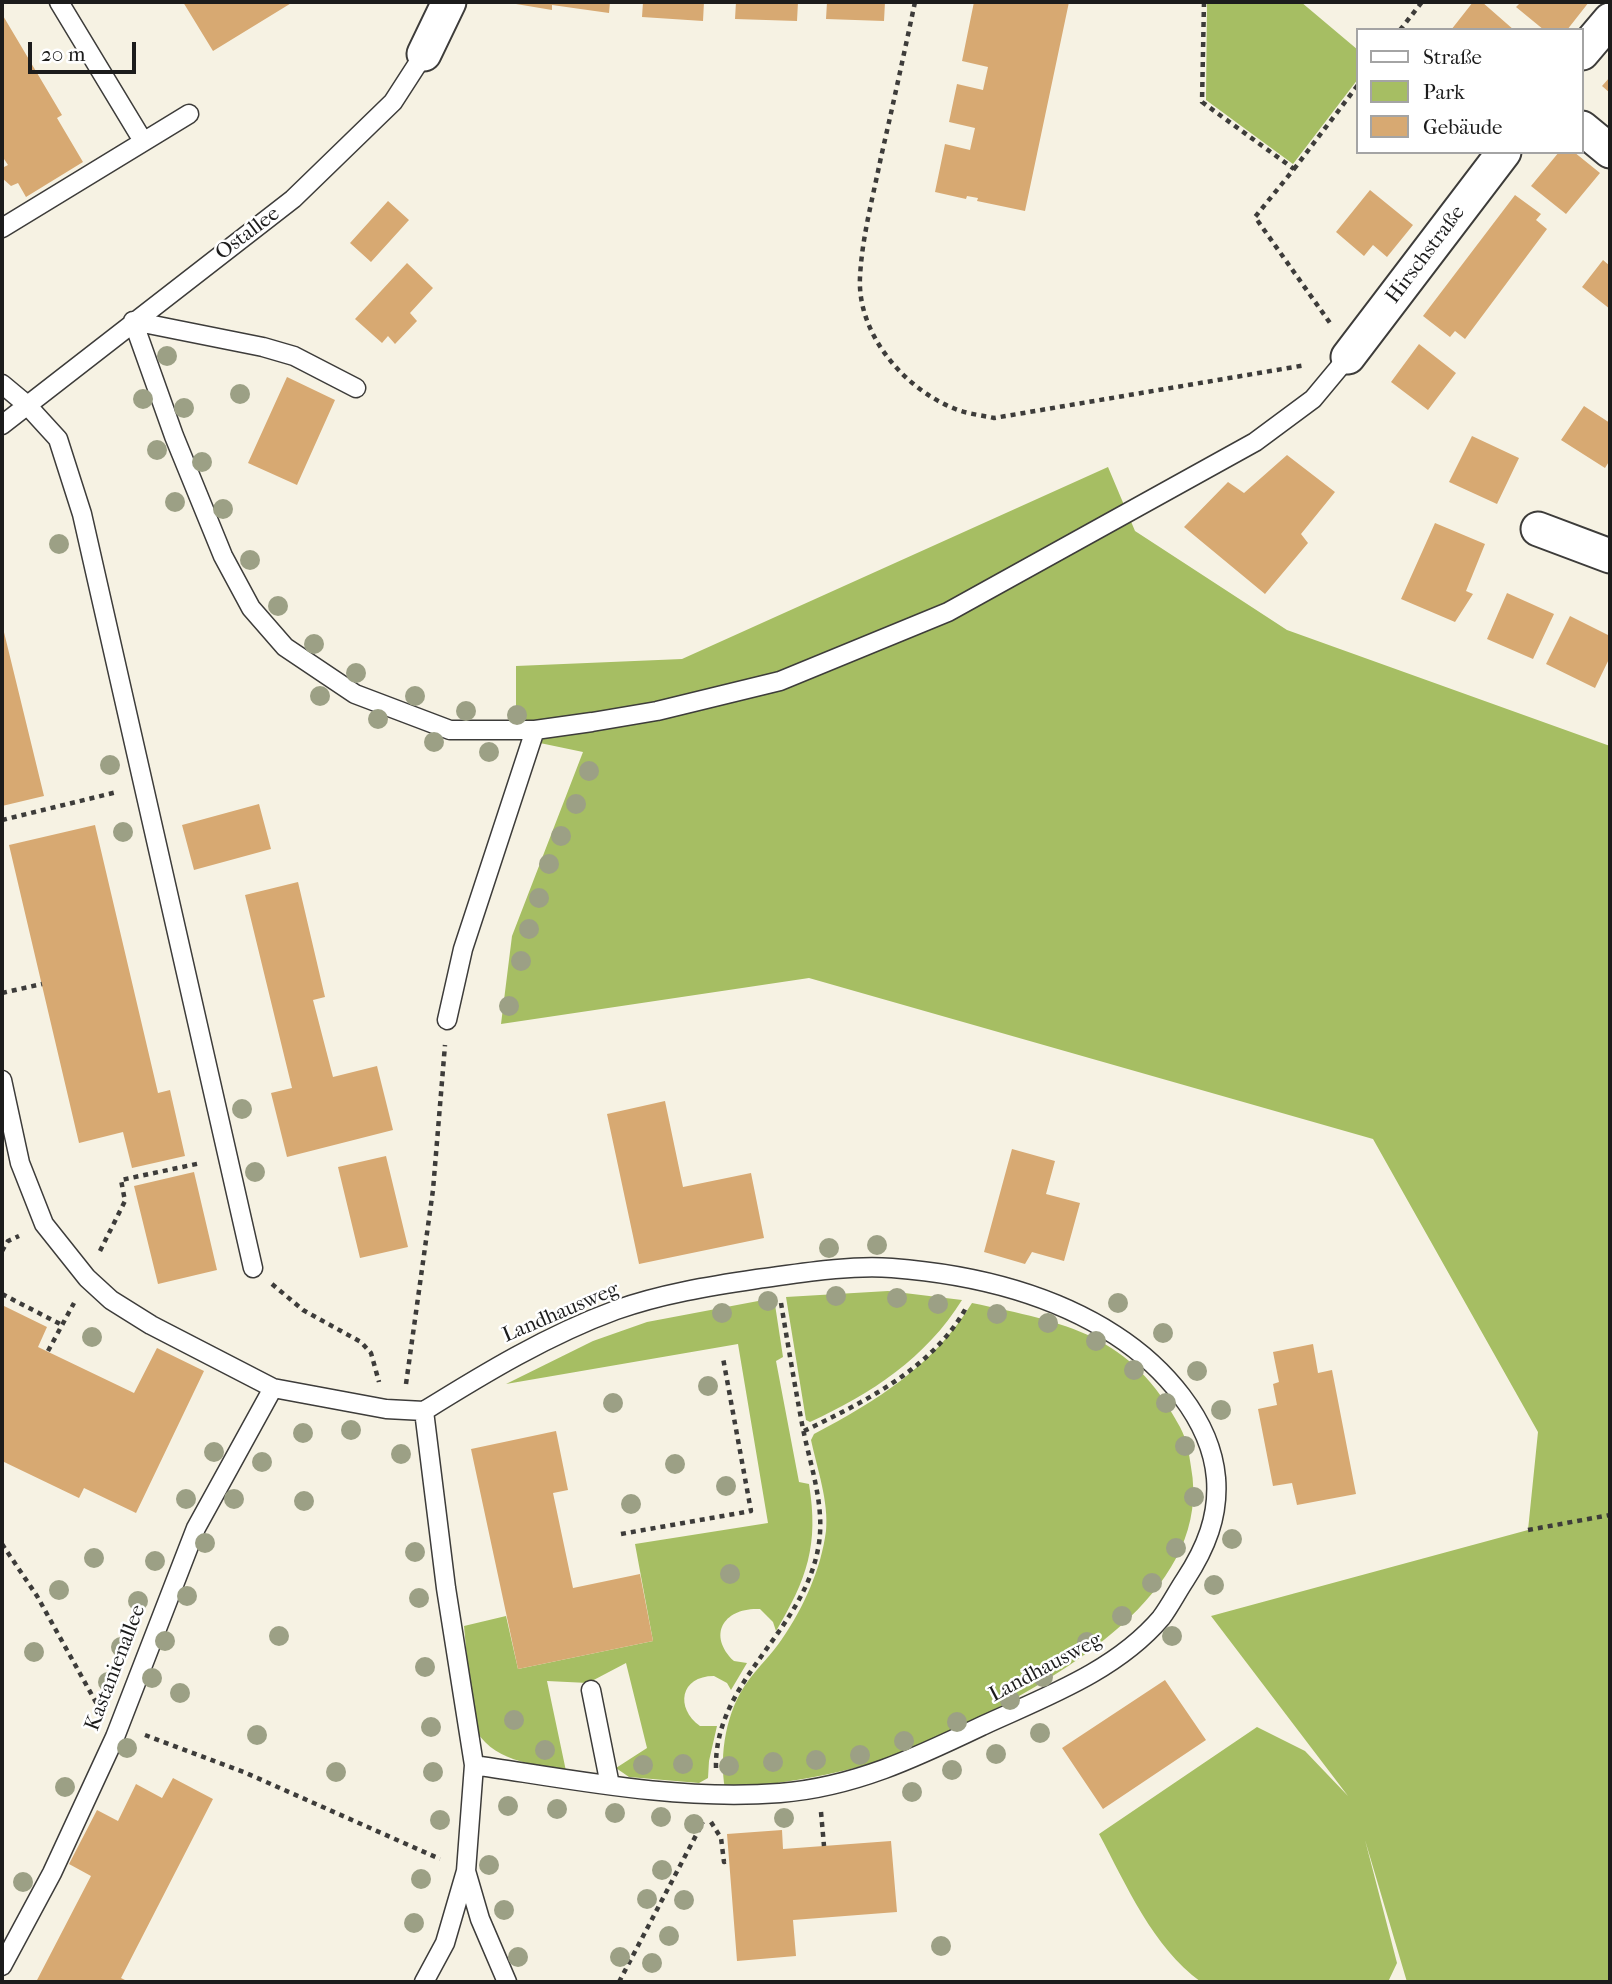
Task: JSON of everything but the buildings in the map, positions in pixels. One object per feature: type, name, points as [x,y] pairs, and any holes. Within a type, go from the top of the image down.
[{"type":"street","name":"Ostallee","points":[[424,54],[449,2]]},
{"type":"street","points":[[1584,52],[1610,20]]},
{"type":"street","points":[[1584,130],[1610,151]]},
{"type":"street","name":"Hirschstraße","points":[[1349,358],[1502,154]]},
{"type":"street","points":[[1538,529],[1606,546]]},
{"type":"lane","points":[[59,2],[143,141]]},
{"type":"lane","name":"Ostallee","points":[[2,425],[293,199],[355,142],[393,102],[424,54]]},
{"type":"lane","points":[[2,228],[188,114]]},
{"type":"lane","points":[[133,321],[174,436],[223,556],[251,608],[285,647],[355,694],[450,730],[535,730],[657,711],[780,681],[947,612],[1255,442],[1313,399],[1349,358]]},
{"type":"lane","points":[[133,321],[263,347],[294,356],[356,388]]},
{"type":"lane","points":[[2,384],[26,404],[58,439],[82,514],[253,1268]]},
{"type":"lane","points":[[447,1020],[463,949],[535,730]]},
{"type":"lane","points":[[2,1080],[20,1163],[31,1198],[44,1224],[87,1278],[111,1300],[151,1325],[274,1388],[386,1409],[424,1411],[446,1588],[474,1765],[466,1871],[445,1943],[424,1982]]},
{"type":"lane","name":"Landhausweg","points":[[424,1411],[505,1361],[616,1310],[710,1286],[812,1270],[892,1268],[979,1282],[1040,1296],[1080,1312],[1133,1346],[1178,1390],[1205,1435],[1216,1474],[1216,1514],[1198,1560],[1160,1618],[1119,1656],[1069,1686],[877,1773],[832,1788],[717,1796],[610,1785],[474,1765]]},
{"type":"lane","name":"Kastanienallee","points":[[2,1966],[52,1873],[116,1731],[196,1528],[274,1388]]},
{"type":"lane","points":[[591,1690],[610,1785]]},
{"type":"lane","points":[[466,1871],[480,1919],[507,1982]]},
{"type":"path","points":[[915,2],[867,224],[860,280],[866,313],[877,341],[895,368],[923,392],[954,409],[994,418],[1028,415],[1349,358],[1339,336],[1255,217],[1356,88]]},
{"type":"path","points":[[1204,2],[1202,102],[1294,169]]},
{"type":"path","points":[[1402,28],[1422,2]]},
{"type":"path","points":[[2,820],[144,785]]},
{"type":"path","points":[[2,993],[42,984]]},
{"type":"path","points":[[424,1411],[405,1388],[433,1190],[447,1020]]},
{"type":"path","points":[[48,1351],[125,1201],[121,1180],[172,1169]]},
{"type":"path","points":[[253,1268],[303,1310],[361,1342],[371,1353],[386,1409]]},
{"type":"path","points":[[717,1796],[716,1753],[725,1716],[742,1682],[795,1609],[818,1549],[820,1527],[816,1486],[776,1276]]},
{"type":"path","points":[[804,1431],[903,1376],[950,1329],[979,1282]]},
{"type":"path","points":[[2,1294],[62,1325]]},
{"type":"path","points":[[621,1534],[751,1511],[723,1358]]},
{"type":"path","points":[[1528,1530],[1610,1515]]},
{"type":"path","points":[[2,1544],[37,1596],[116,1731],[246,1773],[466,1871]]},
{"type":"path","points":[[619,1982],[707,1815],[721,1838],[724,1862],[729,1861]]},
{"type":"green space","points":[[1207,2],[1301,2],[1356,48],[1356,82],[1293,164],[1206,100]]},
{"type":"green space","points":[[1108,467],[1135,531],[1287,630],[1610,746],[1610,1982],[1407,1982],[1365,1840],[1397,1963],[1388,1982],[1201,1982],[1168,1951],[1155,1933],[1099,1834],[1257,1727],[1305,1751],[1348,1796],[1211,1616],[1528,1530],[1538,1432],[1373,1139],[809,978],[501,1024],[512,936],[583,752],[516,738],[516,666],[682,659]]},
{"type":"green space","points":[[888,1291],[962,1300],[932,1340],[895,1372],[833,1411],[810,1422],[806,1420],[786,1297]]},
{"type":"green space","points":[[774,1298],[783,1357],[776,1361],[799,1482],[809,1484],[812,1506],[811,1544],[803,1578],[776,1631],[773,1622],[760,1609],[737,1612],[723,1624],[721,1641],[726,1651],[734,1661],[747,1663],[731,1690],[727,1683],[714,1676],[703,1677],[688,1687],[684,1702],[692,1719],[700,1726],[717,1726],[708,1778],[699,1783],[629,1777],[616,1768],[647,1748],[626,1663],[588,1683],[547,1681],[566,1771],[526,1763],[501,1754],[490,1747],[473,1725],[464,1626],[506,1616],[518,1669],[653,1641],[635,1544],[768,1523],[738,1344],[506,1384],[593,1341],[647,1322]]},
{"type":"green space","points":[[972,1303],[1067,1327],[1118,1352],[1140,1371],[1161,1396],[1180,1427],[1187,1447],[1191,1467],[1192,1510],[1181,1549],[1159,1585],[1130,1618],[1095,1647],[1021,1695],[933,1742],[852,1769],[725,1789],[724,1747],[734,1706],[748,1681],[790,1627],[804,1601],[820,1559],[826,1520],[824,1497],[811,1440],[814,1434],[882,1394],[922,1363],[957,1325]]}]
